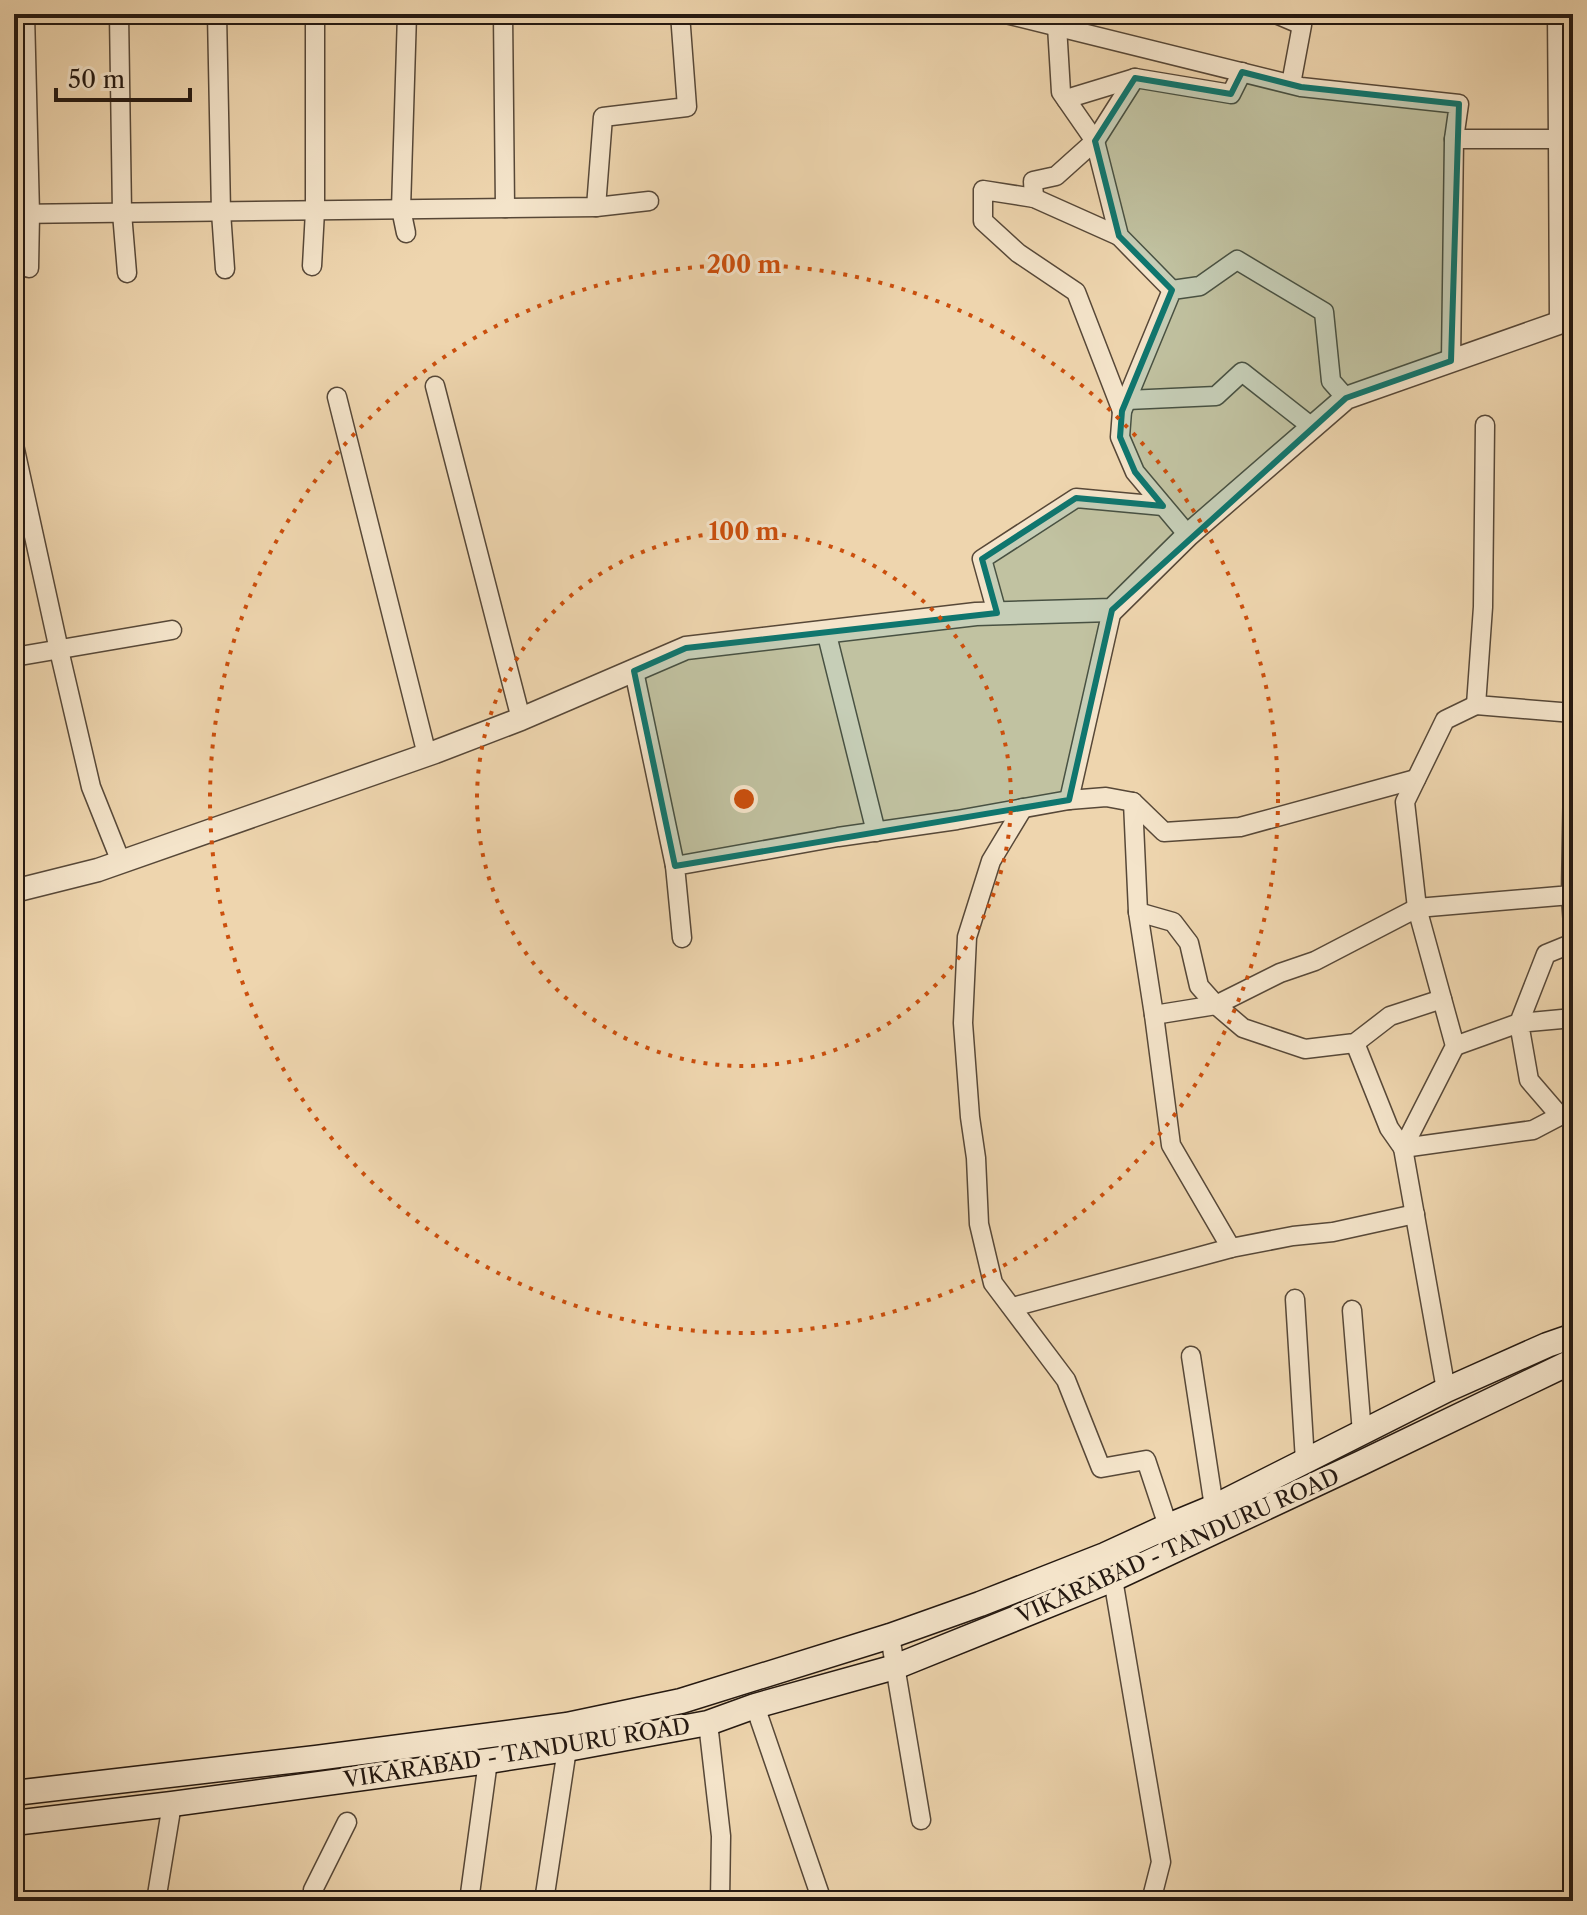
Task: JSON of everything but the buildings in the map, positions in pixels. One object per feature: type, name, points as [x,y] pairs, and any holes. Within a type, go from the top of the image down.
[{"type":"main road","name":"VIKARABAD - TANDURU ROAD","points":[[14,1793],[567,1725],[681,1701],[890,1636],[1105,1555],[1214,1507],[1446,1390],[1573,1336]]},
{"type":"main road","name":"VIKARABAD - TANDURU ROAD","points":[[14,1823],[488,1761],[708,1723],[755,1706],[895,1667],[1113,1579],[1573,1361]]},
{"type":"main road","points":[[1393,1416],[1408,1440]]},
{"type":"main road","points":[[395,1748],[398,1773]]},
{"type":"street","points":[[25,14],[22,214],[29,268]]},
{"type":"street","points":[[119,14],[122,213],[127,273]]},
{"type":"street","points":[[217,14],[225,269]]},
{"type":"street","points":[[312,266],[315,14]]},
{"type":"street","points":[[406,233],[401,209],[407,14]]},
{"type":"street","points":[[503,14],[505,208]]},
{"type":"street","points":[[596,207],[603,117],[687,107],[680,14]]},
{"type":"street","points":[[1006,14],[1035,17],[1057,26],[1291,84],[1459,104],[1454,139],[1451,361]]},
{"type":"street","points":[[1276,14],[1302,25],[1291,84]]},
{"type":"street","points":[[1069,800],[1112,610],[1188,535],[1346,398],[1566,321],[1565,139],[1557,14]]},
{"type":"street","points":[[1057,26],[1061,92],[1095,141],[1119,236]]},
{"type":"street","points":[[1066,99],[1135,78],[1231,94],[1242,72]]},
{"type":"street","points":[[1034,198],[1033,181],[1056,176],[1095,141],[1135,78]]},
{"type":"street","points":[[1454,139],[1565,139]]},
{"type":"street","points":[[1124,406],[1076,292],[1018,253],[983,221],[983,190],[1034,198],[1119,236],[1172,290]]},
{"type":"street","points":[[22,214],[596,207],[649,201]]},
{"type":"street","points":[[1172,290],[1200,286],[1237,260],[1324,312],[1331,381],[1346,398]]},
{"type":"street","points":[[1172,290],[1124,406],[1120,437],[1135,472],[1188,535]]},
{"type":"street","points":[[1124,406],[1216,396],[1242,372],[1312,427]]},
{"type":"street","points":[[435,386],[521,719]]},
{"type":"street","points":[[337,397],[427,755]]},
{"type":"street","points":[[1476,705],[1483,607],[1485,425]]},
{"type":"street","points":[[14,445],[91,787],[121,862]]},
{"type":"street","points":[[997,613],[982,559],[1076,498],[1163,506]]},
{"type":"street","points":[[14,891],[98,870],[427,755],[521,719],[686,648],[976,614],[1112,610]]},
{"type":"street","points":[[14,657],[172,630]]},
{"type":"street","points":[[826,631],[876,832]]},
{"type":"street","points":[[634,671],[675,866],[682,938]]},
{"type":"street","points":[[1403,1148],[1455,1046],[1417,908],[1405,802],[1445,720],[1476,705],[1573,713]]},
{"type":"street","points":[[1573,778],[1573,926]]},
{"type":"street","points":[[675,866],[1069,800],[1106,797],[1133,802],[1164,832],[1240,827],[1416,779]]},
{"type":"street","points":[[1133,802],[1138,912],[1171,1145],[1231,1248]]},
{"type":"street","points":[[1023,808],[991,861],[967,937],[963,1023],[979,1224],[993,1283],[1066,1380],[1101,1468],[1146,1460],[1168,1526]]},
{"type":"street","points":[[1154,1015],[1216,1005],[1280,973],[1315,961],[1417,908],[1571,895]]},
{"type":"street","points":[[1138,912],[1173,922],[1189,943],[1199,986],[1243,1028],[1305,1049],[1355,1043],[1390,1016],[1442,999]]},
{"type":"street","points":[[1403,1148],[1533,1130],[1567,1112],[1529,1080],[1519,1023],[1546,954],[1573,943]]},
{"type":"street","points":[[1455,1046],[1519,1023],[1573,1018]]},
{"type":"street","points":[[1355,1043],[1389,1128],[1403,1148],[1446,1390]]},
{"type":"street","points":[[1013,1307],[1231,1248],[1333,1232],[1415,1214]]},
{"type":"street","points":[[1295,1299],[1305,1461]]},
{"type":"street","points":[[1352,1310],[1362,1433]]},
{"type":"street","points":[[1191,1356],[1214,1507]]},
{"type":"street","points":[[1113,1579],[1161,1862],[1151,1901]]},
{"type":"street","points":[[890,1636],[921,1820]]},
{"type":"street","points":[[755,1706],[820,1895]]},
{"type":"street","points":[[708,1723],[721,1836],[720,1901]]},
{"type":"street","points":[[544,1901],[567,1749]]},
{"type":"street","points":[[469,1901],[488,1761]]},
{"type":"street","points":[[156,1901],[172,1804]]},
{"type":"street","points":[[312,1901],[313,1890],[347,1822]]},
{"type":"highlighted area","points":[[1242,72],[1301,87],[1459,104],[1451,361],[1346,398],[1112,610],[1069,800],[675,866],[634,671],[686,648],[997,613],[982,559],[1076,498],[1163,506],[1135,472],[1120,437],[1122,411],[1172,290],[1119,236],[1095,141],[1135,78],[1231,94]]}]
